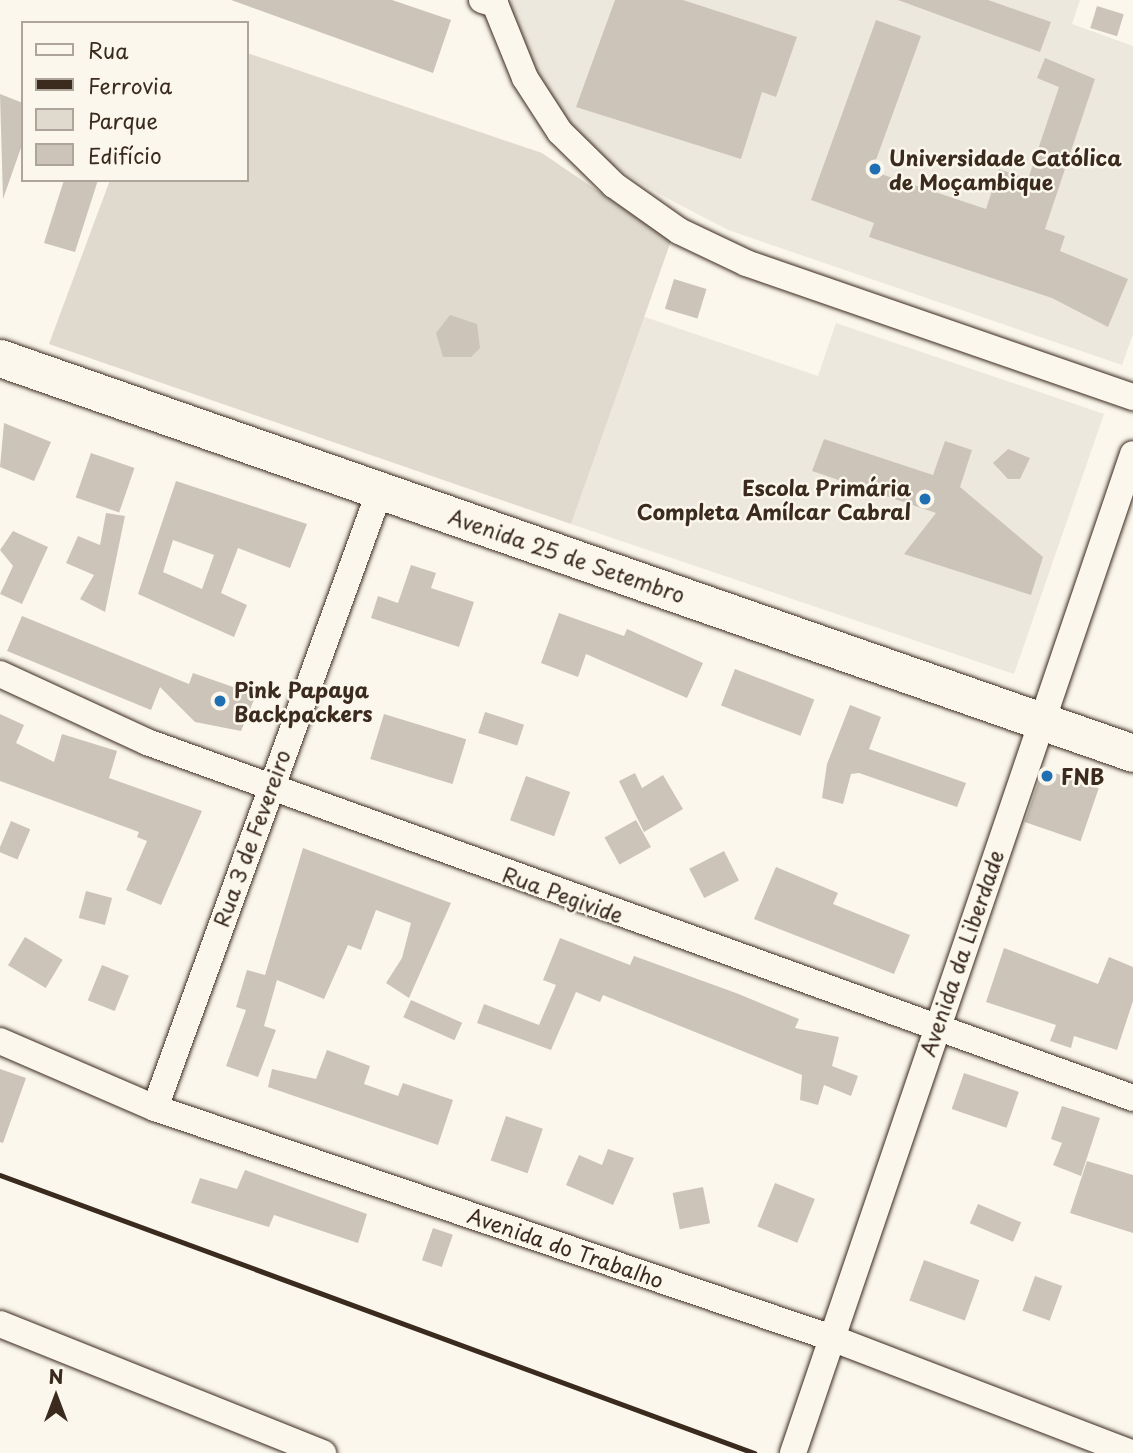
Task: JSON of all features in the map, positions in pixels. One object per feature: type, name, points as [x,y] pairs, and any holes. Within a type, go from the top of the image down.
[{"type":"street","points":[[482,0],[495,4],[525,78],[561,132],[614,185],[679,231],[746,263],[1133,397]]},
{"type":"street","name":"Avenida 25 de Setembro","points":[[0,358],[1133,753]]},
{"type":"street","name":"Avenida da Liberdade","points":[[793,1453],[934,1030],[1133,454]]},
{"type":"street","name":"Rua 3 de Fevereiro","points":[[155,1108],[268,787],[380,490]]},
{"type":"street","name":"Rua Pegivide","points":[[0,674],[122,732],[268,787],[934,1030],[1133,1098]]},
{"type":"street","name":"Avenida do Trabalho","points":[[0,1041],[155,1108],[830,1337],[1132,1453]]},
{"type":"street","points":[[0,1324],[323,1453]]},
{"type":"shaded area","name":"Universidade Católica de Moçambique","points":[[512,0],[1080,0],[1072,24],[1133,46],[1133,334],[1122,365],[728,230],[659,194],[576,143],[540,90],[507,17]]},
{"type":"shaded area","name":"Escola Primária Completa Amílcar Cabral","points":[[642,316],[818,376],[836,323],[1104,414],[1014,674],[571,524]]},
{"type":"green space","points":[[248,53],[542,153],[671,241],[571,524],[49,344],[109,182],[248,182]]},
{"type":"building","points":[[231,0],[392,0],[451,20],[433,73]]},
{"type":"building","points":[[615,0],[683,0],[797,37],[776,97],[762,92],[741,159],[576,107]]},
{"type":"building","points":[[898,0],[988,0],[1051,22],[1040,52]]},
{"type":"building","points":[[1097,6],[1124,14],[1117,36],[1090,28]]},
{"type":"building","points":[[876,20],[921,36],[872,171],[986,209],[999,169],[1028,179],[1059,87],[1037,78],[1045,58],[1095,79],[1045,229],[1065,236],[1060,251],[1128,279],[1108,327],[1052,298],[869,237],[874,223],[811,200]]},
{"type":"building","points":[[0,94],[21,102],[21,148],[3,199]]},
{"type":"building","points":[[63,182],[97,182],[75,252],[44,243]]},
{"type":"building","points":[[674,279],[707,289],[697,319],[665,309]]},
{"type":"building","points":[[450,315],[477,324],[480,348],[471,357],[443,357],[436,333]]},
{"type":"building","points":[[4,423],[51,442],[34,481],[0,467]]},
{"type":"building","points":[[824,439],[933,475],[945,441],[972,450],[960,487],[1043,557],[1031,595],[904,554],[936,513],[812,471]]},
{"type":"building","points":[[1008,449],[1030,458],[1020,479],[1008,479],[993,463]]},
{"type":"building","points":[[91,453],[134,468],[119,512],[76,497]]},
{"type":"building","points":[[176,481],[307,524],[290,568],[238,548],[221,593],[247,605],[234,637],[138,594]],"holes":[[[173,540],[214,555],[202,589],[163,572]]]},
{"type":"building","points":[[106,513],[125,516],[105,612],[80,599],[94,575],[66,563],[78,536],[100,545]]},
{"type":"building","points":[[13,531],[48,547],[22,604],[0,594],[13,566],[0,550]]},
{"type":"building","points":[[411,565],[436,573],[431,588],[474,602],[459,647],[371,618],[378,596],[398,603]]},
{"type":"building","points":[[559,613],[624,636],[627,629],[703,663],[687,698],[586,654],[578,677],[541,663]]},
{"type":"building","points":[[22,616],[189,684],[193,673],[256,695],[241,731],[195,722],[160,687],[151,710],[7,651]]},
{"type":"building","points":[[735,669],[814,699],[800,736],[721,705]]},
{"type":"building","points":[[850,705],[881,717],[869,749],[966,783],[957,807],[859,773],[851,774],[843,804],[822,798],[827,764]]},
{"type":"building","points":[[485,712],[524,725],[517,746],[478,733]]},
{"type":"building","points":[[0,714],[24,725],[16,743],[54,762],[62,734],[117,751],[109,778],[202,811],[161,905],[126,890],[147,841],[137,837],[139,832],[0,781]]},
{"type":"building","points":[[384,714],[466,739],[453,784],[370,759]]},
{"type":"building","points":[[1043,769],[1099,788],[1081,841],[1025,822]]},
{"type":"building","points":[[635,773],[642,788],[663,775],[683,809],[644,832],[619,781]]},
{"type":"building","points":[[526,776],[570,792],[554,836],[510,820]]},
{"type":"building","points":[[636,820],[651,847],[620,865],[605,837]]},
{"type":"building","points":[[11,821],[30,829],[17,860],[0,852]]},
{"type":"building","points":[[303,848],[451,903],[409,998],[386,983],[402,958],[411,923],[376,910],[361,950],[348,945],[324,999],[277,980],[264,1026],[276,1030],[258,1077],[226,1066],[246,1010],[236,1007],[247,970],[265,975]]},
{"type":"building","points":[[724,851],[739,880],[704,898],[689,869]]},
{"type":"building","points":[[776,867],[838,893],[833,904],[910,935],[894,974],[754,919]]},
{"type":"building","points":[[86,891],[112,898],[105,925],[79,918]]},
{"type":"building","points":[[25,937],[63,960],[46,988],[8,965]]},
{"type":"building","points":[[560,938],[630,965],[634,956],[799,1019],[795,1028],[839,1037],[832,1066],[858,1076],[851,1096],[824,1085],[818,1105],[800,1100],[802,1075],[603,995],[600,1002],[576,992],[551,1050],[477,1023],[484,1004],[539,1025],[556,985],[543,980]]},
{"type":"building","points":[[1004,948],[1098,984],[1109,957],[1133,967],[1133,1001],[1117,1050],[1074,1036],[1071,1048],[1050,1041],[1056,1025],[986,1002]]},
{"type":"building","points":[[102,965],[129,976],[115,1011],[88,1000]]},
{"type":"building","points":[[411,1000],[462,1023],[454,1040],[403,1017]]},
{"type":"building","points":[[327,1050],[370,1066],[364,1084],[398,1096],[403,1083],[453,1100],[438,1145],[268,1087],[272,1069],[316,1079]]},
{"type":"building","points":[[0,1069],[26,1078],[3,1143],[0,1142]]},
{"type":"building","points":[[964,1073],[1019,1092],[1006,1128],[952,1109]]},
{"type":"building","points":[[1062,1106],[1100,1118],[1081,1176],[1053,1165],[1062,1143],[1051,1139]]},
{"type":"building","points":[[506,1116],[543,1129],[528,1173],[491,1160]]},
{"type":"building","points":[[608,1149],[634,1158],[613,1205],[566,1185],[579,1155],[602,1165]]},
{"type":"building","points":[[1087,1161],[1133,1175],[1133,1233],[1070,1213]]},
{"type":"building","points":[[245,1170],[367,1214],[358,1243],[274,1215],[269,1227],[191,1203],[200,1178],[237,1189]]},
{"type":"building","points":[[775,1183],[815,1199],[797,1243],[757,1227]]},
{"type":"building","points":[[703,1187],[710,1223],[680,1229],[673,1193]]},
{"type":"building","points":[[978,1204],[1021,1222],[1013,1242],[970,1223]]},
{"type":"building","points":[[433,1228],[453,1235],[442,1267],[422,1260]]},
{"type":"building","points":[[924,1260],[979,1280],[965,1321],[909,1300]]},
{"type":"building","points":[[1035,1276],[1062,1286],[1050,1321],[1022,1311]]},
{"type":"railway","points":[[0,1175],[754,1453]]},
{"type":"place","name":"Universidade Católica de Moçambique","points":[[875,169]]},
{"type":"place","name":"Escola Primária Completa Amílcar Cabral","points":[[925,499]]},
{"type":"place","name":"Pink Papaya Backpackers","points":[[220,701]]},
{"type":"place","name":"FNB","points":[[1047,776]]}]
